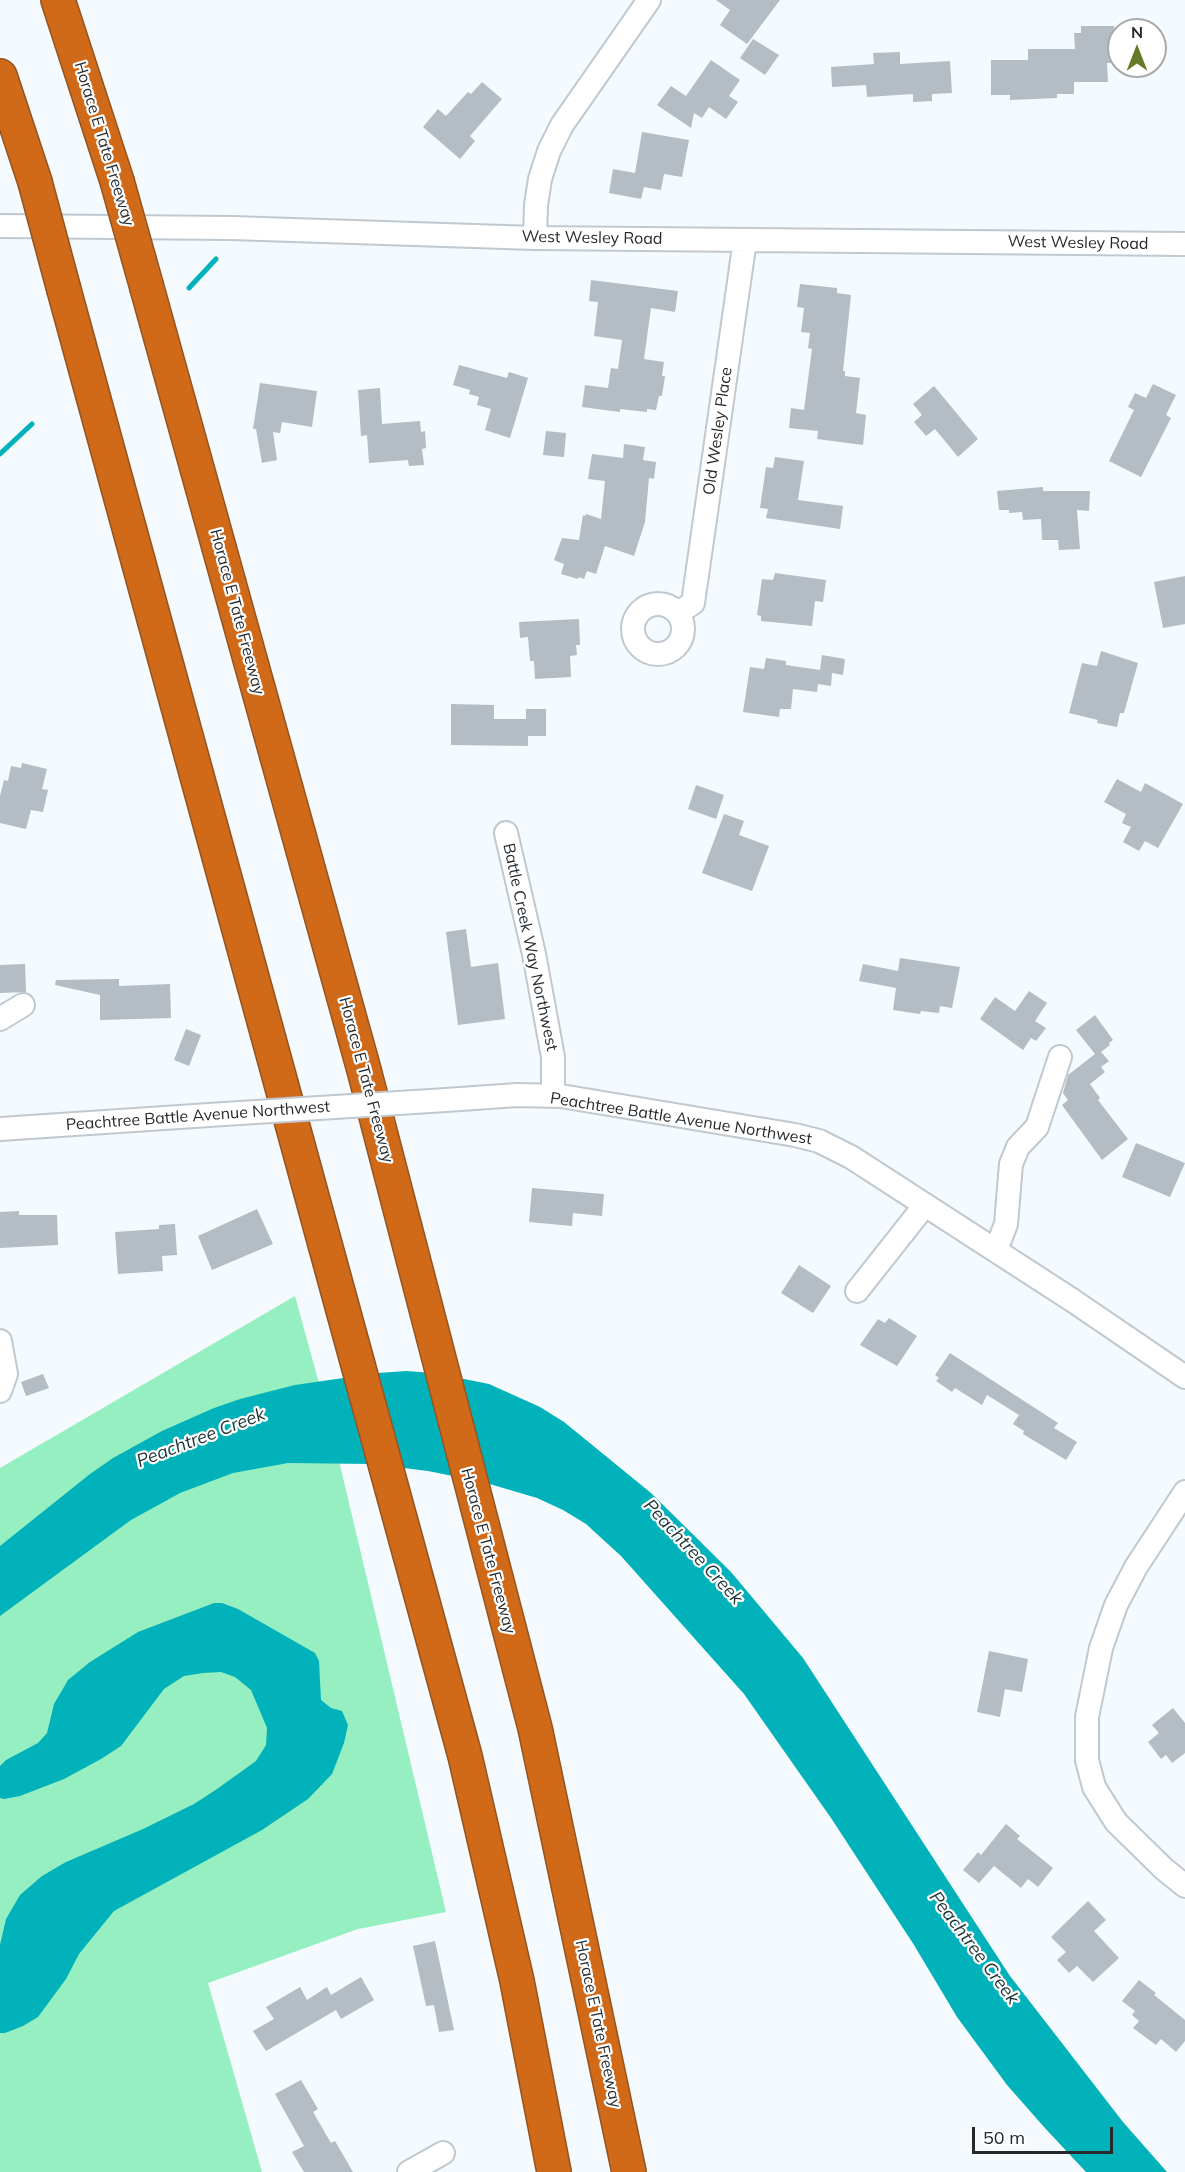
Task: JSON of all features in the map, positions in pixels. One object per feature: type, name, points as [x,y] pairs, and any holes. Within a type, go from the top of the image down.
[{"type":"highway","name":"Horace E Tate Freeway","points":[[58,0],[117,181],[364,1070],[536,1728],[629,2172]]},
{"type":"highway","points":[[0,76],[34,182],[64,290],[465,1756],[517,1981],[554,2172]]},
{"type":"street","points":[[535,238],[540,179],[549,151],[562,125],[649,0]]},
{"type":"street","name":"West Wesley Road","points":[[0,226],[232,228],[535,238],[1185,244]]},
{"type":"street","name":"Old Wesley Place","points":[[678,614],[693,603],[745,240]]},
{"type":"street","name":"Battle Creek Way Northwest","points":[[506,833],[534,954],[553,1057],[553,1096]]},
{"type":"street","points":[[0,1019],[23,1005]]},
{"type":"street","points":[[996,1250],[1006,1224],[1011,1164],[1018,1147],[1037,1127],[1060,1057]]},
{"type":"street","name":"Peachtree Battle Avenue Northwest","points":[[0,1129],[517,1095],[553,1096],[783,1133],[819,1141],[851,1157],[1072,1300],[1185,1377]]},
{"type":"street","points":[[857,1291],[925,1205]]},
{"type":"street","points":[[0,1341],[6,1374],[0,1391]]},
{"type":"street","points":[[1185,1492],[1136,1567],[1116,1605],[1101,1648],[1087,1717],[1087,1760],[1094,1787],[1116,1822],[1164,1869],[1185,1886]]},
{"type":"street","points":[[409,2172],[443,2153]]},
{"type":"green space","points":[[295,1296],[331,1427],[446,1912],[358,1929],[208,1983],[262,2172],[0,2172],[0,1468]]},
{"type":"water","name":"Peachtree Creek","points":[[406,1371],[434,1373],[489,1384],[540,1407],[564,1422],[651,1493],[731,1572],[803,1658],[1010,1976],[1123,2122],[1167,2172],[1086,2172],[1044,2127],[1007,2085],[957,2017],[914,1945],[831,1818],[744,1694],[621,1556],[586,1524],[563,1510],[537,1498],[483,1482],[428,1471],[372,1464],[288,1463],[233,1473],[180,1493],[131,1520],[0,1616],[0,1546],[113,1458],[162,1431],[240,1399],[295,1385]]},
{"type":"water","points":[[214,1603],[222,1603],[238,1609],[315,1653],[319,1661],[321,1700],[331,1708],[342,1711],[348,1725],[332,1774],[308,1799],[262,1830],[114,1911],[79,1954],[66,1979],[38,2017],[23,2026],[0,2033],[0,1945],[6,1919],[20,1895],[42,1876],[66,1862],[143,1829],[194,1804],[217,1789],[256,1761],[266,1745],[267,1728],[251,1690],[235,1677],[221,1672],[203,1673],[184,1676],[164,1689],[121,1746],[64,1779],[20,1796],[4,1799],[0,1798],[0,1766],[6,1760],[38,1743],[47,1733],[54,1704],[68,1680],[90,1662],[138,1632]]},
{"type":"building","points":[[716,0],[780,0],[747,44],[720,25],[730,10]]},
{"type":"building","points":[[1081,26],[1107,26],[1108,82],[1074,82],[1074,94],[1057,94],[1057,98],[1010,100],[1010,95],[991,95],[991,60],[1028,60],[1028,49],[1075,49],[1074,33],[1081,33]]},
{"type":"building","points":[[753,39],[779,55],[765,75],[740,58]]},
{"type":"building","points":[[900,52],[900,64],[950,61],[952,93],[932,94],[932,101],[913,102],[913,94],[867,97],[866,85],[832,87],[831,67],[874,64],[873,53]]},
{"type":"building","points":[[711,60],[740,80],[729,96],[738,102],[726,119],[709,107],[702,118],[694,113],[691,128],[657,105],[671,86],[686,96]]},
{"type":"building","points":[[482,82],[502,99],[470,136],[475,141],[460,159],[423,127],[438,109],[446,116],[468,92],[471,94]]},
{"type":"building","points":[[642,132],[689,140],[682,177],[664,174],[661,190],[644,187],[641,199],[609,193],[613,169],[635,173]]},
{"type":"building","points":[[591,280],[678,291],[675,312],[651,308],[644,359],[664,362],[662,376],[665,376],[662,396],[659,396],[656,410],[647,409],[647,412],[620,409],[620,412],[582,407],[585,385],[608,388],[611,368],[618,369],[622,340],[594,336],[598,302],[589,301]]},
{"type":"building","points":[[800,284],[837,288],[837,293],[851,295],[843,371],[845,371],[845,376],[860,378],[856,413],[866,415],[863,445],[817,439],[818,431],[789,428],[791,408],[804,410],[812,349],[808,348],[810,333],[801,332],[804,308],[797,307]]},
{"type":"building","points":[[459,365],[507,378],[509,372],[528,378],[510,438],[485,430],[491,409],[477,405],[479,397],[469,394],[470,390],[453,385]]},
{"type":"building","points":[[260,383],[317,391],[312,427],[282,422],[280,433],[273,432],[277,460],[262,463],[256,429],[253,429]]},
{"type":"building","points":[[1153,384],[1176,395],[1166,415],[1171,418],[1141,477],[1109,461],[1134,410],[1128,407],[1135,393],[1146,398]]},
{"type":"building","points":[[934,386],[978,439],[958,457],[935,429],[926,436],[914,422],[922,415],[913,404]]},
{"type":"building","points":[[380,388],[382,424],[420,421],[421,432],[425,431],[426,448],[422,449],[424,465],[409,466],[408,460],[369,463],[367,435],[361,436],[358,390]]},
{"type":"building","points":[[546,431],[566,433],[564,457],[543,455]]},
{"type":"building","points":[[624,444],[645,447],[643,460],[656,462],[654,479],[649,478],[645,522],[634,556],[605,546],[596,574],[587,571],[584,579],[579,577],[578,579],[561,574],[564,564],[554,560],[562,538],[579,540],[583,515],[601,519],[605,481],[588,479],[592,454],[623,458]]},
{"type":"building","points":[[775,457],[804,461],[798,500],[843,506],[840,529],[766,518],[768,509],[760,508],[766,467],[773,468]]},
{"type":"building","points":[[1043,487],[1043,491],[1090,491],[1089,511],[1077,510],[1080,549],[1059,550],[1058,540],[1042,540],[1041,519],[1023,520],[1022,512],[1009,513],[1009,510],[999,510],[997,491]]},
{"type":"building","points":[[775,573],[826,580],[823,602],[815,601],[812,626],[761,621],[761,616],[757,615],[762,579],[773,580]]},
{"type":"building","points":[[1185,576],[1185,624],[1163,628],[1154,582]]},
{"type":"building","points":[[579,619],[580,645],[576,645],[577,655],[570,656],[571,677],[535,679],[534,661],[530,661],[528,637],[520,638],[519,622]]},
{"type":"building","points":[[1101,651],[1138,663],[1124,713],[1120,713],[1117,727],[1069,713],[1082,663],[1097,666]]},
{"type":"building","points":[[822,655],[845,659],[843,675],[832,673],[831,686],[818,684],[817,692],[793,689],[791,709],[780,709],[779,717],[743,712],[750,667],[764,669],[766,658],[786,661],[786,665],[820,670]]},
{"type":"building","points":[[451,704],[494,705],[494,719],[526,719],[526,709],[546,709],[546,736],[528,736],[528,746],[451,745]]},
{"type":"building","points":[[22,763],[47,769],[42,789],[48,790],[43,812],[31,810],[26,829],[0,823],[0,796],[4,780],[8,781],[11,766],[21,768]]},
{"type":"building","points":[[1117,779],[1141,792],[1145,783],[1183,804],[1158,848],[1145,841],[1139,851],[1123,842],[1131,827],[1122,823],[1126,814],[1104,802]]},
{"type":"building","points":[[696,785],[724,795],[716,819],[688,809]]},
{"type":"building","points":[[724,814],[744,821],[739,835],[769,846],[752,891],[702,873]]},
{"type":"building","points":[[466,929],[471,967],[498,963],[505,1019],[458,1025],[446,932]]},
{"type":"building","points":[[900,958],[960,967],[952,1008],[940,1006],[939,1013],[921,1011],[920,1014],[893,1010],[896,988],[859,981],[863,964],[898,971]]},
{"type":"building","points":[[25,964],[26,992],[0,993],[0,965]]},
{"type":"building","points":[[119,979],[119,986],[170,984],[171,1018],[100,1020],[100,995],[55,985],[56,980]]},
{"type":"building","points":[[1029,991],[1047,1003],[1035,1021],[1046,1028],[1036,1041],[1031,1038],[1023,1050],[980,1019],[995,997],[1015,1011]]},
{"type":"building","points":[[1095,1015],[1113,1040],[1101,1052],[1109,1061],[1101,1067],[1105,1072],[1090,1084],[1100,1098],[1098,1100],[1128,1139],[1102,1160],[1062,1105],[1068,1100],[1063,1093],[1068,1075],[1095,1054],[1076,1030]]},
{"type":"building","points":[[186,1029],[201,1035],[189,1066],[174,1060]]},
{"type":"building","points":[[1136,1143],[1185,1163],[1170,1197],[1122,1177]]},
{"type":"building","points":[[532,1188],[604,1194],[602,1216],[573,1213],[572,1226],[529,1222]]},
{"type":"building","points":[[257,1209],[273,1244],[212,1270],[198,1236]]},
{"type":"building","points":[[19,1211],[19,1215],[57,1215],[58,1245],[0,1248],[0,1212]]},
{"type":"building","points":[[175,1224],[177,1255],[162,1256],[163,1271],[118,1274],[115,1232],[159,1229],[159,1225]]},
{"type":"building","points":[[799,1265],[831,1286],[813,1313],[781,1293]]},
{"type":"building","points":[[889,1318],[917,1336],[897,1366],[860,1345],[878,1319],[885,1323]]},
{"type":"building","points":[[950,1353],[1058,1423],[1054,1428],[1077,1442],[1066,1460],[1023,1434],[1024,1431],[1013,1424],[1019,1415],[987,1395],[982,1405],[955,1388],[952,1392],[936,1381],[939,1378],[935,1375]]},
{"type":"building","points":[[43,1374],[49,1388],[26,1396],[21,1382]]},
{"type":"building","points":[[989,1651],[1028,1659],[1022,1692],[1005,1689],[1000,1717],[977,1712]]},
{"type":"building","points":[[1173,1708],[1185,1723],[1185,1753],[1172,1763],[1166,1755],[1161,1759],[1148,1742],[1159,1733],[1152,1725]]},
{"type":"building","points":[[1006,1824],[1020,1836],[1017,1839],[1053,1868],[1038,1887],[1028,1879],[1021,1888],[994,1866],[979,1883],[963,1870],[978,1852],[981,1855]]},
{"type":"building","points":[[1088,1901],[1106,1920],[1094,1931],[1119,1958],[1093,1982],[1077,1966],[1069,1973],[1057,1960],[1066,1952],[1051,1937]]},
{"type":"building","points":[[435,1941],[454,2030],[439,2032],[434,2005],[426,2006],[413,1946]]},
{"type":"building","points":[[361,1977],[374,2000],[341,2019],[336,2010],[266,2051],[253,2031],[274,2019],[266,2007],[300,1987],[307,2000],[327,1987],[331,1995]]},
{"type":"building","points":[[1139,1980],[1185,2020],[1185,2041],[1176,2052],[1161,2039],[1156,2045],[1133,2028],[1139,2021],[1132,2015],[1135,2011],[1122,2001]]},
{"type":"building","points":[[301,2080],[318,2109],[313,2112],[331,2143],[335,2141],[353,2172],[304,2172],[292,2152],[304,2146],[275,2094]]},
{"type":"waterway","points":[[189,288],[216,259]]},
{"type":"waterway","points":[[0,454],[32,424]]}]
